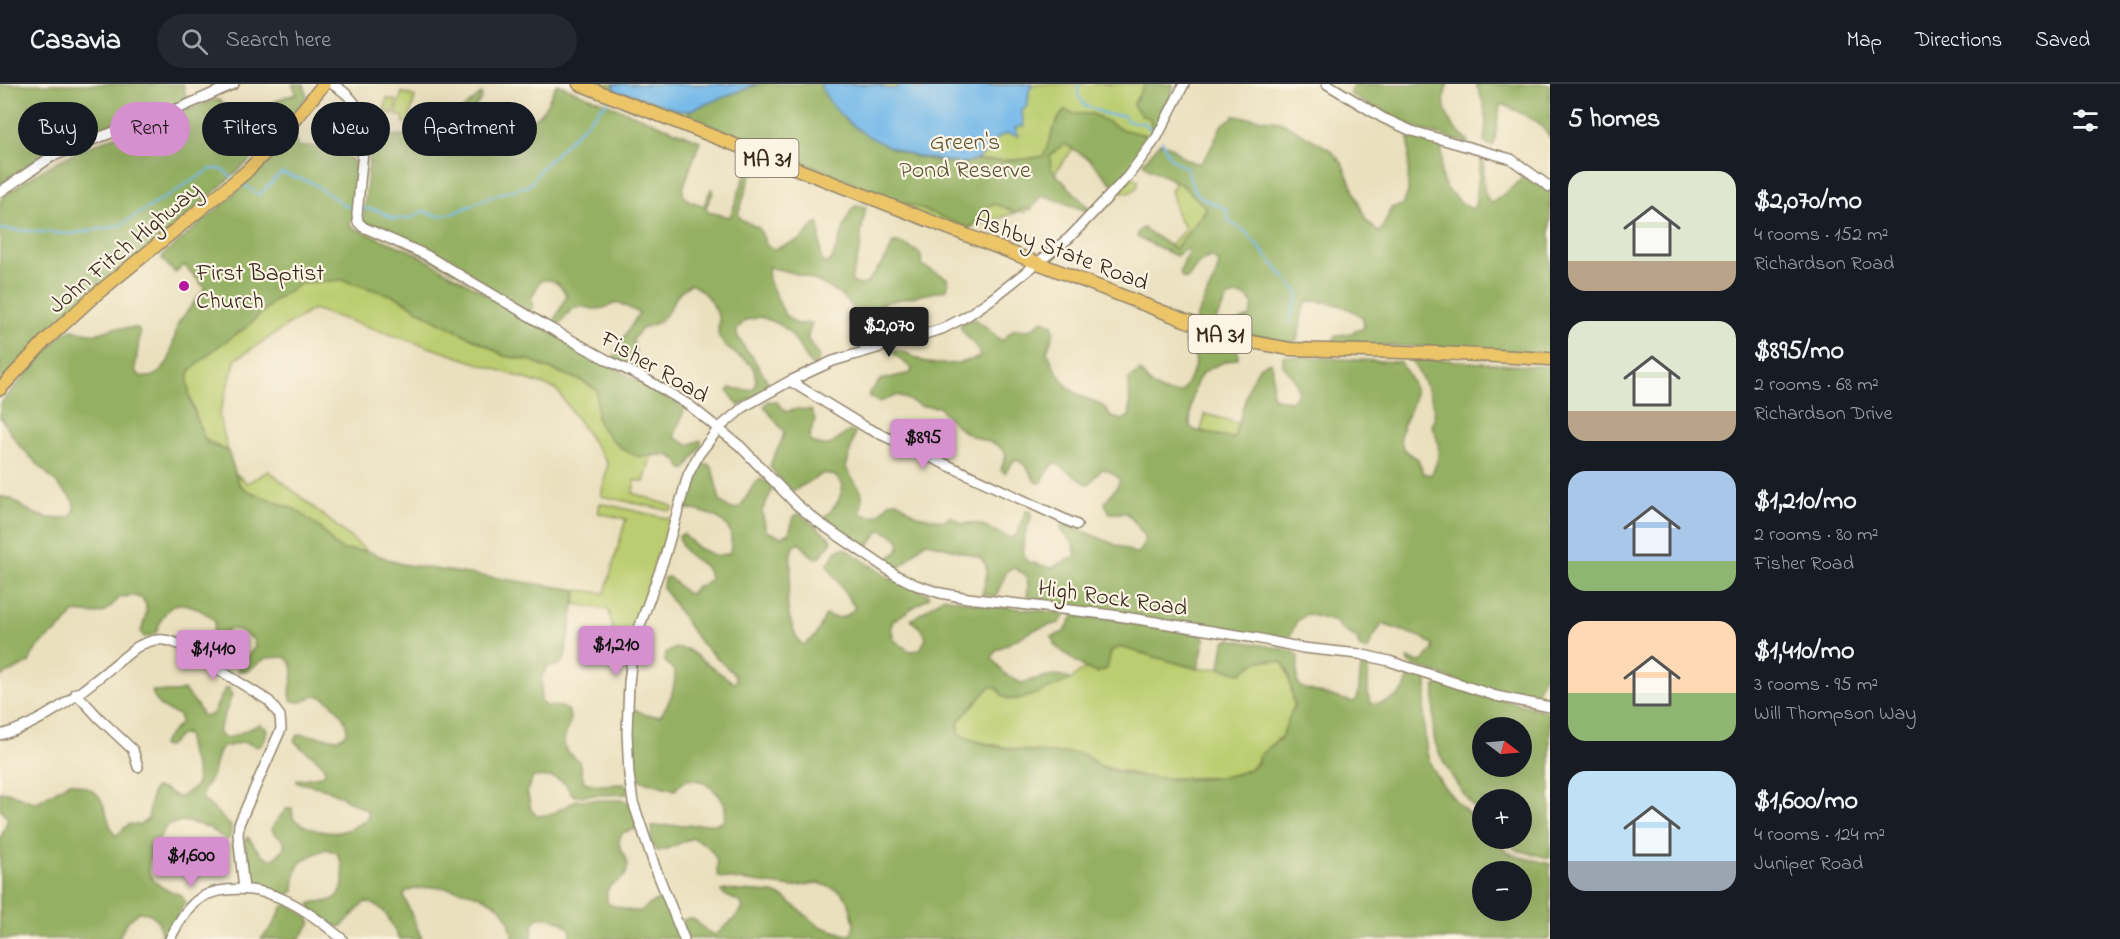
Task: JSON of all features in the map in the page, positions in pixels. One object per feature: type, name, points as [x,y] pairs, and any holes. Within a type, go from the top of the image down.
[{"type":"main road","name":"John Fitch Highway","points":[[0,389],[45,341],[93,297],[244,174],[276,142],[324,84]]},
{"type":"main road","name":"Ashby State Road","points":[[579,84],[1213,331],[1261,345],[1320,351],[1440,353],[1550,359]]},
{"type":"street","points":[[0,192],[51,157],[180,108],[234,84]]},
{"type":"street","name":"Fisher Road","points":[[332,84],[355,102],[363,122],[364,138],[357,214],[358,222],[363,227],[426,255],[546,326],[670,393],[719,428],[699,454],[688,475],[665,556],[638,631],[629,683],[627,754],[633,802],[655,867],[684,939]]},
{"type":"street","points":[[719,428],[745,406],[790,381],[833,361],[942,329],[967,316],[993,298],[1086,222],[1128,177],[1157,137],[1184,84]]},
{"type":"street","points":[[1327,84],[1383,118],[1412,131],[1511,159],[1550,187]]},
{"type":"street","points":[[790,381],[867,428],[1077,525]]},
{"type":"street","name":"High Rock Road","points":[[719,428],[755,461],[796,504],[818,522],[896,575],[933,591],[974,599],[1112,615],[1256,638],[1303,648],[1348,652],[1384,660],[1503,698],[1550,707]]},
{"type":"street","points":[[0,735],[29,725],[145,642],[163,639],[178,644],[272,703],[280,716],[280,734],[243,812],[238,829],[244,889]]},
{"type":"street","points":[[76,693],[133,750],[138,767]]},
{"type":"street","points":[[170,939],[198,899],[218,891],[244,889],[271,894],[287,900],[303,909],[342,939]]},
{"type":"green space","points":[[0,84],[183,84],[186,97],[182,102],[110,102],[110,127],[98,131],[98,102],[18,102],[18,156],[41,156],[0,184]]},
{"type":"green space","points":[[292,84],[304,84],[307,96],[299,105],[299,102],[275,102],[287,96],[297,94]]},
{"type":"green space","points":[[557,84],[700,141],[683,188],[683,195],[688,200],[704,206],[713,189],[706,207],[708,212],[730,217],[748,167],[752,164],[753,168],[738,215],[742,220],[759,228],[767,246],[774,249],[800,240],[816,223],[819,223],[821,260],[825,264],[832,259],[851,210],[857,205],[866,207],[861,245],[851,281],[858,285],[866,284],[887,257],[893,243],[901,243],[920,253],[923,266],[947,278],[946,290],[887,302],[877,307],[881,324],[891,339],[890,342],[881,342],[869,330],[852,306],[834,291],[791,272],[768,267],[769,281],[785,315],[797,324],[812,323],[808,340],[819,357],[817,364],[811,365],[791,334],[779,324],[761,317],[746,320],[737,329],[737,335],[768,382],[764,391],[739,406],[728,391],[730,388],[754,389],[756,379],[754,371],[751,365],[725,346],[720,339],[719,320],[715,309],[695,286],[690,284],[677,296],[659,322],[644,328],[637,334],[633,340],[637,359],[635,366],[631,367],[616,361],[615,356],[616,350],[639,313],[618,302],[598,309],[579,307],[570,311],[556,326],[554,322],[567,295],[556,282],[540,281],[531,299],[533,309],[527,311],[363,221],[370,156],[390,156],[390,136],[402,135],[402,156],[537,156],[537,116],[548,102]]},
{"type":"green space","name":"Green's Pond Reserve","points":[[595,84],[1145,84],[1143,89],[1163,111],[1136,162],[1086,132],[1024,213],[1021,211],[969,228],[967,233]]},
{"type":"green space","points":[[758,84],[820,84],[843,117],[859,130],[896,150],[936,161],[959,163],[976,160],[1019,160],[1043,156],[1054,126],[1065,110],[1076,114],[1093,114],[1121,129],[1146,135],[1151,141],[1116,185],[1113,185],[1089,159],[1065,144],[1050,156],[1051,169],[1089,208],[1087,211],[1046,196],[1040,197],[1031,210],[1024,208],[1015,213],[1004,207],[990,205],[969,228],[691,118],[688,111]]},
{"type":"green space","points":[[1145,84],[1173,84],[1172,98],[1158,126],[1151,127],[1150,118],[1142,116],[1133,105]]},
{"type":"green space","points":[[1354,84],[1448,84],[1444,100],[1445,108],[1451,123],[1468,140],[1468,143],[1400,124],[1350,94],[1350,89]]},
{"type":"green space","points":[[1476,84],[1550,84],[1550,137],[1538,122],[1505,105],[1500,105],[1494,145],[1488,145],[1484,141],[1485,112]]},
{"type":"green space","points":[[402,92],[415,97],[414,102],[402,102],[402,116],[396,115]]},
{"type":"green space","points":[[481,94],[479,102],[471,102]]},
{"type":"green space","points":[[387,98],[397,101],[393,114],[390,113],[390,102],[386,102]]},
{"type":"green space","points":[[202,105],[202,156],[254,156],[0,384],[0,200],[23,182],[69,156],[98,156],[98,143],[110,138],[110,156],[190,156],[190,109]]},
{"type":"green space","points":[[1234,116],[1280,121],[1331,150],[1342,163],[1366,220],[1379,233],[1391,208],[1403,205],[1408,192],[1409,138],[1413,137],[1441,145],[1441,173],[1444,185],[1471,209],[1475,206],[1481,159],[1484,162],[1484,190],[1492,203],[1523,177],[1529,177],[1550,193],[1550,354],[1413,346],[1334,345],[1335,336],[1364,328],[1363,318],[1344,307],[1323,302],[1308,301],[1294,343],[1267,341],[1234,328],[1237,321],[1250,317],[1253,305],[1247,297],[1237,295],[1228,297],[1214,323],[1207,327],[1195,320],[1219,264],[1215,259],[1209,257],[1198,264],[1187,279],[1182,278],[1180,272],[1189,249],[1176,256],[1137,237],[1138,232],[1143,228],[1175,249],[1207,209],[1181,184],[1148,168],[1143,163],[1160,143],[1188,160],[1201,163],[1209,152],[1221,126]]},
{"type":"green space","points":[[299,146],[311,146],[311,156],[342,156],[351,159],[358,167],[351,227],[411,251],[683,407],[684,411],[674,437],[688,445],[701,440],[701,446],[686,469],[682,469],[673,457],[667,455],[637,456],[613,441],[599,423],[597,390],[582,381],[533,361],[504,356],[397,297],[342,280],[302,283],[276,299],[247,327],[216,348],[190,371],[188,380],[190,400],[204,438],[209,444],[228,451],[239,484],[248,491],[296,510],[343,550],[367,551],[401,564],[577,590],[564,660],[558,665],[547,667],[542,676],[541,702],[545,706],[562,707],[569,711],[570,721],[564,741],[566,751],[579,761],[584,782],[597,785],[625,784],[627,794],[575,796],[566,785],[555,778],[533,777],[527,791],[531,810],[538,816],[552,814],[577,800],[621,800],[631,804],[636,829],[622,833],[619,842],[628,866],[622,879],[610,886],[607,895],[608,904],[631,911],[641,911],[654,901],[662,900],[680,939],[657,937],[655,939],[569,939],[571,931],[565,924],[538,917],[533,925],[532,939],[513,939],[508,918],[496,904],[471,893],[428,887],[405,892],[404,897],[422,939],[399,939],[383,910],[365,902],[342,926],[337,927],[311,909],[310,904],[332,900],[341,891],[343,885],[343,871],[337,853],[326,849],[300,863],[297,868],[294,891],[288,895],[254,887],[250,883],[245,841],[248,837],[265,857],[274,859],[284,848],[284,841],[273,832],[272,827],[286,809],[292,808],[293,818],[303,825],[330,832],[346,830],[365,821],[368,818],[368,811],[327,789],[296,782],[325,773],[320,762],[294,740],[299,734],[338,739],[347,733],[345,721],[337,709],[327,700],[316,695],[300,702],[291,700],[290,688],[293,673],[290,662],[285,657],[266,658],[247,671],[238,671],[239,666],[255,647],[254,640],[239,630],[229,629],[210,644],[206,640],[213,632],[215,622],[196,608],[180,604],[174,605],[165,613],[156,633],[147,637],[141,632],[146,615],[145,603],[143,599],[134,596],[120,597],[102,613],[73,613],[37,648],[29,663],[0,677],[0,497],[11,499],[42,517],[59,519],[70,517],[75,510],[73,500],[19,445],[0,417],[0,404],[58,339],[65,332],[72,330],[96,334],[114,328],[138,328],[140,333],[135,369],[137,374],[151,377],[160,372],[169,360],[178,323],[205,288],[184,265],[175,273],[162,259],[163,255],[228,200],[273,156],[299,156]]},
{"type":"green space","points":[[1132,177],[1138,180],[1138,186],[1132,192],[1123,193],[1121,190]]},
{"type":"green space","points":[[1172,180],[1187,189],[1207,208],[1175,249],[1170,246],[1186,228],[1177,214],[1171,190],[1175,186]]},
{"type":"green space","points":[[342,280],[398,297],[437,321],[504,356],[533,361],[582,381],[597,390],[597,418],[605,432],[622,449],[638,456],[652,454],[644,482],[635,480],[633,493],[672,506],[671,511],[601,496],[608,464],[556,389],[313,309],[236,359],[219,415],[228,451],[208,441],[202,434],[189,392],[188,377],[194,366],[254,321],[293,287],[311,281]]},
{"type":"green space","points":[[976,319],[1002,341],[1014,329],[1030,330],[1043,320],[1052,324],[1054,332],[1047,351],[1063,381],[1077,394],[1104,407],[1111,417],[1123,420],[1130,415],[1129,379],[1140,371],[1148,382],[1158,389],[1169,393],[1182,392],[1193,372],[1196,360],[1185,345],[1186,337],[1192,332],[1233,348],[1238,351],[1238,358],[1209,369],[1198,379],[1192,399],[1190,426],[1194,430],[1234,439],[1250,383],[1260,366],[1271,362],[1273,368],[1272,396],[1291,401],[1298,394],[1297,383],[1283,365],[1283,356],[1400,362],[1412,381],[1415,396],[1402,428],[1401,443],[1407,452],[1418,459],[1423,473],[1431,475],[1439,450],[1432,426],[1434,410],[1429,393],[1412,361],[1414,358],[1550,366],[1550,661],[1534,699],[1493,694],[1408,663],[1408,659],[1421,662],[1433,650],[1433,645],[1421,637],[1382,624],[1368,650],[1364,650],[1359,646],[1357,638],[1341,629],[1336,622],[1307,614],[1297,621],[1287,642],[1027,601],[1028,584],[1025,574],[1014,568],[1007,571],[996,596],[982,595],[986,570],[979,557],[927,542],[895,570],[884,561],[898,551],[900,542],[896,537],[882,530],[863,549],[824,522],[824,517],[841,495],[843,485],[835,476],[824,473],[793,491],[770,467],[784,432],[764,406],[768,401],[777,402],[786,412],[796,409],[811,410],[815,419],[810,441],[817,444],[832,444],[849,431],[855,433],[846,468],[861,492],[860,512],[865,515],[877,515],[890,502],[897,501],[917,515],[945,521],[950,516],[963,524],[983,525],[1012,538],[1018,533],[1026,511],[1031,512],[1023,544],[1026,561],[1051,568],[1076,556],[1074,544],[1060,529],[1061,526],[1067,524],[1137,554],[1142,549],[1144,538],[1142,533],[1127,513],[1110,513],[1105,504],[1120,479],[1109,471],[1102,469],[1089,484],[1056,463],[1052,464],[1041,483],[1035,482],[1027,468],[1015,459],[1005,473],[1001,470],[1006,455],[999,446],[964,432],[939,407],[921,406],[898,395],[879,402],[870,397],[869,392],[880,380],[911,373],[912,369],[894,354],[894,351],[904,352],[935,364],[965,362],[980,357],[977,348],[960,326]]},
{"type":"green space","points":[[1205,414],[1238,423],[1234,439],[1201,431]]},
{"type":"green space","points":[[701,464],[712,467],[720,501],[731,509],[740,508],[754,484],[761,479],[769,484],[772,490],[762,511],[766,531],[782,537],[789,533],[794,517],[798,513],[832,541],[820,557],[814,558],[799,543],[792,551],[788,609],[796,636],[803,645],[816,635],[826,615],[842,617],[855,608],[827,565],[837,550],[845,548],[889,578],[928,594],[929,597],[893,621],[891,627],[894,640],[910,651],[920,650],[926,638],[923,631],[911,620],[944,597],[1065,615],[1059,623],[1036,629],[996,650],[992,658],[1005,674],[1021,683],[1053,675],[1070,680],[1020,699],[1006,698],[997,688],[990,687],[958,722],[960,735],[980,742],[1024,751],[1082,754],[1101,767],[1136,775],[1182,779],[1227,776],[1245,771],[1258,763],[1258,756],[1281,738],[1294,705],[1288,671],[1283,663],[1270,660],[1260,661],[1241,673],[1220,668],[1224,642],[1230,639],[1293,651],[1298,656],[1297,682],[1302,688],[1353,702],[1357,699],[1363,662],[1368,664],[1368,694],[1371,703],[1386,702],[1403,691],[1410,673],[1426,677],[1424,733],[1432,767],[1451,795],[1472,817],[1472,849],[1504,849],[1519,857],[1550,864],[1550,939],[688,939],[683,920],[693,919],[705,930],[715,935],[743,908],[741,903],[721,891],[726,890],[773,893],[785,898],[819,926],[847,935],[852,934],[854,922],[848,900],[840,891],[819,883],[792,887],[718,877],[717,862],[713,854],[708,847],[697,840],[693,838],[657,851],[651,843],[652,826],[715,824],[723,821],[725,813],[721,798],[704,783],[689,780],[675,790],[640,780],[634,768],[632,715],[634,709],[646,715],[660,716],[673,690],[675,672],[665,661],[666,653],[676,648],[687,649],[734,683],[737,680],[734,674],[698,640],[663,588],[664,578],[669,577],[686,593],[691,593],[696,586],[703,585],[710,579],[705,567],[685,551],[679,536],[683,534],[698,548],[716,556],[730,553],[731,534],[725,524],[710,515],[688,509],[687,497]]},
{"type":"green space","points":[[233,471],[247,483],[269,471],[367,551],[343,550],[296,510],[248,491],[239,484]]},
{"type":"green space","points":[[600,503],[672,521],[630,651],[626,657],[617,649],[608,610],[575,604],[577,590],[605,593],[626,519],[598,513]]},
{"type":"green space","points":[[1074,615],[1201,635],[1205,639],[1198,669],[1120,647],[1111,651],[1107,669],[1097,673],[1085,668],[1055,646],[1052,637],[1064,632]]},
{"type":"green space","points":[[1120,647],[1198,669],[1220,668],[1241,673],[1260,661],[1283,663],[1294,700],[1289,724],[1280,738],[1249,770],[1226,777],[1151,778],[1101,766],[1083,754],[1015,749],[974,741],[960,735],[958,722],[990,687],[997,687],[1000,691],[1070,680],[1085,668],[1097,673],[1111,651]]},
{"type":"green space","points":[[1440,683],[1550,712],[1550,858],[1516,849],[1532,849],[1532,789],[1472,789],[1472,805],[1441,757],[1434,737],[1435,686]]},
{"type":"green space","points":[[229,688],[232,695],[218,732],[221,736],[229,738],[260,724],[267,729],[265,740],[259,747],[243,742],[221,748],[212,776],[204,790],[202,798],[231,826],[230,837],[227,840],[209,828],[182,821],[167,825],[154,848],[148,868],[150,876],[156,883],[181,895],[185,902],[168,935],[162,938],[158,920],[148,913],[139,912],[127,922],[118,939],[0,939],[0,840],[8,819],[0,808],[0,792],[7,792],[36,803],[70,782],[87,788],[100,797],[116,836],[129,824],[139,825],[148,819],[152,793],[155,788],[164,789],[179,798],[196,786],[197,772],[185,733],[167,747],[162,746],[181,722],[179,715],[159,704],[152,691],[184,690],[203,716],[212,715],[225,689]]},
{"type":"green space","points":[[289,904],[308,918],[311,923],[299,939],[261,939],[272,927],[283,906]]},
{"type":"water","points":[[614,84],[758,84],[688,111],[680,111],[630,94],[624,96],[613,91]]},
{"type":"water","points":[[820,84],[876,84],[895,89],[900,84],[911,84],[917,89],[922,89],[930,84],[1033,84],[1029,91],[1028,105],[1022,111],[1024,126],[1015,129],[1019,136],[1006,134],[1001,136],[979,158],[962,163],[904,152],[869,137],[840,114],[828,100]]},
{"type":"waterway","points":[[1078,84],[1078,94],[1085,106],[1109,115],[1124,115],[1127,121],[1145,123],[1151,130]]},
{"type":"waterway","points":[[361,208],[377,210],[394,219],[412,218],[422,211],[439,216],[454,213],[493,196],[530,185],[540,170],[609,100]]},
{"type":"waterway","points":[[1162,140],[1169,157],[1188,170],[1196,192],[1205,200],[1227,209],[1229,222],[1245,231],[1299,294],[1289,322]]},
{"type":"waterway","points":[[0,229],[71,234],[119,226],[211,169],[221,169],[232,177]]},
{"type":"waterway","points":[[240,182],[259,195],[281,173],[313,183],[345,206],[355,207]]},
{"type":"place","name":"First Baptist Church","points":[[184,286]]}]
